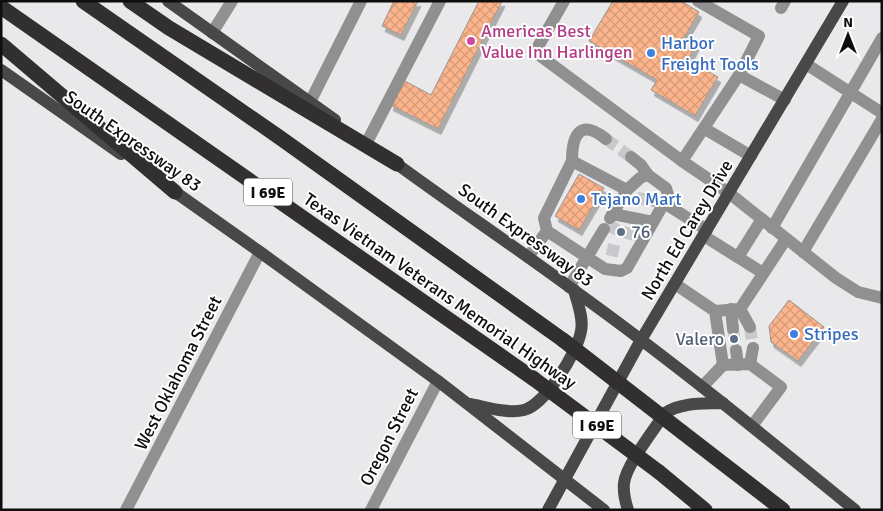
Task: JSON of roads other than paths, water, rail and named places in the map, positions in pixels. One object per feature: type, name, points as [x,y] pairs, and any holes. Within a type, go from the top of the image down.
[{"type":"highway","name":"Texas Vietnam Veterans Memorial Highway","points":[[83,1],[279,137],[563,340],[783,510]]},
{"type":"highway","points":[[130,1],[169,28],[397,164]]},
{"type":"highway","name":"Texas Vietnam Veterans Memorial Highway","points":[[1,7],[534,379],[659,472],[705,510]]},
{"type":"highway","points":[[1,44],[175,192]]},
{"type":"main road","name":"South Expressway 83","points":[[168,1],[571,288],[723,403],[855,510]]},
{"type":"main road","name":"North Ed Carey Drive","points":[[548,510],[641,340],[843,1]]},
{"type":"main road","name":"South Expressway 83","points":[[1,70],[260,252],[438,381],[604,510]]},
{"type":"main road","points":[[468,404],[509,410],[524,410],[536,403],[556,382],[579,340],[582,330],[581,319],[571,288]]},
{"type":"main road","points":[[628,510],[624,496],[624,482],[627,471],[665,413],[673,408],[688,404],[723,403]]},
{"type":"street","points":[[212,33],[232,1]]},
{"type":"street","points":[[310,102],[362,1]]},
{"type":"street","points":[[367,142],[440,1]]},
{"type":"street","points":[[564,1],[535,52],[682,161],[730,193],[836,278],[858,292],[881,296]]},
{"type":"street","points":[[682,161],[739,75],[759,36],[698,1]]},
{"type":"street","points":[[772,228],[882,38]]},
{"type":"street","points":[[806,64],[882,113]]},
{"type":"street","points":[[739,75],[785,100]]},
{"type":"street","points":[[803,252],[882,119]]},
{"type":"street","points":[[705,129],[751,156]]},
{"type":"street","points":[[528,257],[547,231],[544,218],[572,161],[572,145],[575,137],[581,132],[589,130],[596,131],[606,139]]},
{"type":"street","points":[[547,231],[590,252],[605,269],[621,271],[627,268],[629,254],[639,237],[653,222],[660,202],[668,195],[666,188],[648,175],[641,165],[631,157]]},
{"type":"street","points":[[572,161],[629,195]]},
{"type":"street","points":[[571,288],[609,220],[640,178],[648,175]]},
{"type":"street","points":[[660,202],[763,273]]},
{"type":"street","points":[[738,257],[762,219]]},
{"type":"street","points":[[609,220],[653,222]]},
{"type":"street","points":[[733,329],[735,309],[786,239]]},
{"type":"street","points":[[590,252],[607,249]]},
{"type":"street","name":"West Oklahoma Street","points":[[126,510],[260,252]]},
{"type":"street","points":[[675,284],[715,311],[735,309]]},
{"type":"street","points":[[735,309],[750,327]]},
{"type":"street","points":[[715,311],[723,365]]},
{"type":"street","points":[[744,365],[753,348]]},
{"type":"street","points":[[736,350],[744,365]]},
{"type":"street","points":[[702,387],[723,365],[744,365],[781,387],[752,426]]},
{"type":"street","name":"Oregon Street","points":[[371,510],[438,381]]},
{"type":"tunnel","points":[[606,139],[631,157]]},
{"type":"tunnel","points":[[637,198],[655,201]]},
{"type":"tunnel","points":[[607,224],[619,231],[635,235]]},
{"type":"tunnel","points":[[607,249],[624,253]]},
{"type":"tunnel","points":[[750,327],[753,348]]},
{"type":"tunnel","points":[[733,329],[736,350]]},
{"type":"place","name":"Americas Best Value Inn Harlingen","points":[[471,41]]},
{"type":"place","name":"Harbor Freight Tools","points":[[651,53]]},
{"type":"place","name":"Tejano Mart","points":[[581,199]]},
{"type":"place","name":"76","points":[[621,232]]},
{"type":"place","name":"Stripes","points":[[794,334]]},
{"type":"place","name":"Valero","points":[[734,339]]}]
